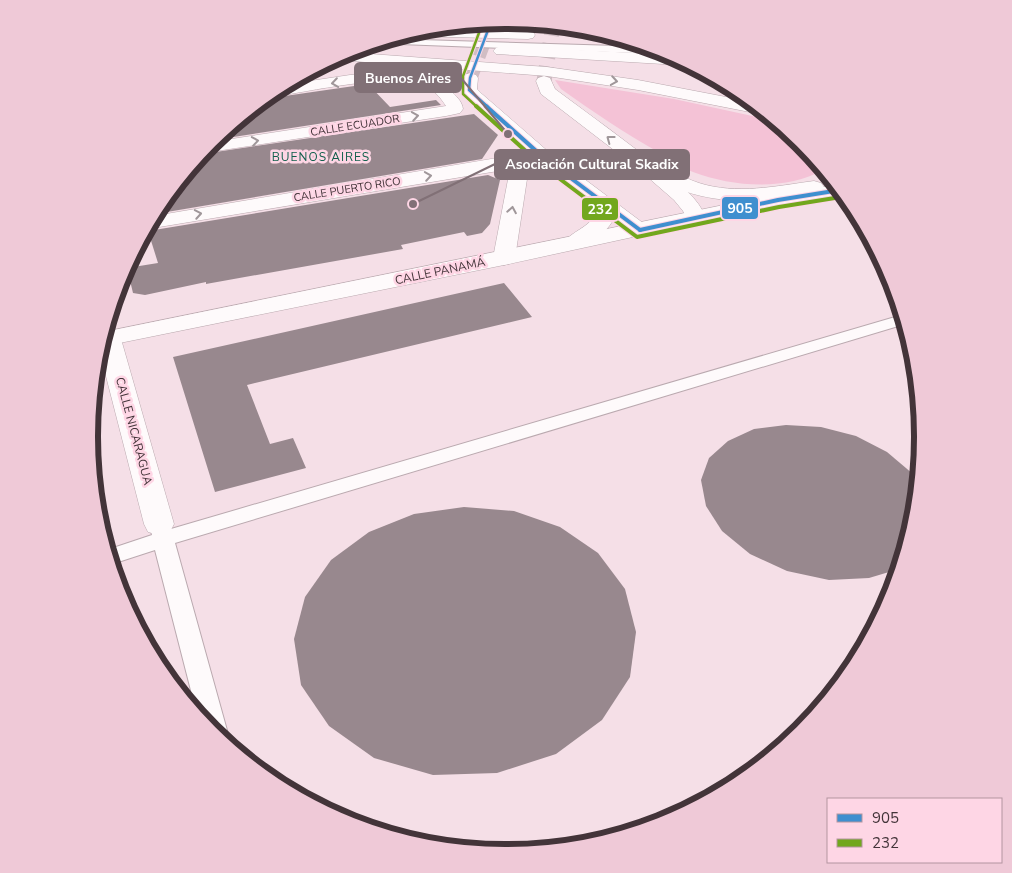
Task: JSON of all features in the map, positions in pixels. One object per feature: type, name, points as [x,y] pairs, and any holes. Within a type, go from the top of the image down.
[{"type":"main road","points":[[448,33],[581,36]]},
{"type":"main road","points":[[363,55],[515,51],[659,59]]},
{"type":"main road","points":[[362,55],[598,67]]},
{"type":"main road","points":[[363,55],[563,57],[586,55]]},
{"type":"main road","points":[[361,56],[562,74],[637,85],[745,106]]},
{"type":"main road","points":[[502,56],[684,78]]},
{"type":"main road","name":"CALLE ECUADOR","points":[[220,146],[454,108],[454,104],[428,80],[419,78],[387,77],[362,79],[292,89]]},
{"type":"main road","points":[[470,78],[468,90],[544,158],[640,230]]},
{"type":"main road","points":[[544,81],[547,91],[643,163],[686,185],[712,193],[734,195],[760,194],[814,187]]},
{"type":"main road","name":"CALLE PUERTO RICO","points":[[160,221],[521,160],[544,158]]},
{"type":"main road","points":[[504,258],[521,160]]},
{"type":"main road","points":[[643,163],[655,176],[686,200],[694,211],[696,218]]},
{"type":"main road","points":[[778,200],[826,184]]},
{"type":"main road","points":[[778,200],[831,191]]},
{"type":"main road","points":[[574,243],[600,225],[605,215],[601,200]]},
{"type":"main road","name":"CALLE PANAMÁ","points":[[111,334],[504,258],[778,200]]},
{"type":"main road","name":"CALLE NICARAGUA","points":[[109,345],[162,531]]},
{"type":"lane","points":[[402,43],[637,50]]},
{"type":"lane","points":[[116,554],[162,531],[897,321]]},
{"type":"lane","points":[[162,531],[211,717]]},
{"type":"shaded area","points":[[555,80],[674,99],[760,118],[794,148],[817,173],[792,181],[776,184],[759,184],[725,181],[693,172],[676,164],[561,89]]},
{"type":"building","points":[[368,84],[390,107],[436,100],[441,105],[229,138],[279,97]]},
{"type":"building","points":[[474,114],[498,135],[482,159],[166,212],[199,168],[214,152]]},
{"type":"building","points":[[488,175],[500,180],[490,224],[482,233],[467,236],[464,232],[401,245],[403,249],[206,284],[206,282],[145,295],[133,293],[130,279],[135,267],[158,263],[150,238],[155,230]]},
{"type":"building","points":[[504,283],[532,317],[247,385],[270,444],[293,438],[306,468],[215,492],[173,357]]},
{"type":"building","points":[[786,425],[821,427],[856,436],[887,452],[912,473],[906,516],[891,571],[869,578],[829,580],[787,571],[750,554],[722,531],[706,506],[701,480],[709,458],[728,441],[754,429]]},
{"type":"building","points":[[464,507],[514,511],[560,527],[598,553],[625,589],[636,632],[630,677],[602,720],[556,754],[497,773],[433,775],[374,758],[329,726],[301,685],[294,639],[305,597],[331,560],[369,532],[414,514]]},
{"type":"tunnel","points":[[470,78],[488,30]]},
{"type":"tunnel","points":[[544,81],[552,31]]},
{"type":"transit line","name":"232","points":[[480,30],[463,76],[463,94],[540,164],[637,237],[779,207],[836,198]]},
{"type":"transit line","name":"905","points":[[488,30],[470,78],[469,90],[544,158],[640,230]]},
{"type":"transit line","name":"905","points":[[640,230],[778,200],[831,191]]},
{"type":"place","name":"Buenos Aires","points":[[508,134]]},
{"type":"place","name":"Asociación Cultural Skadix","points":[[413,204]]},
{"type":"district","name":"BUENOS AIRES","points":[[321,157]]}]
